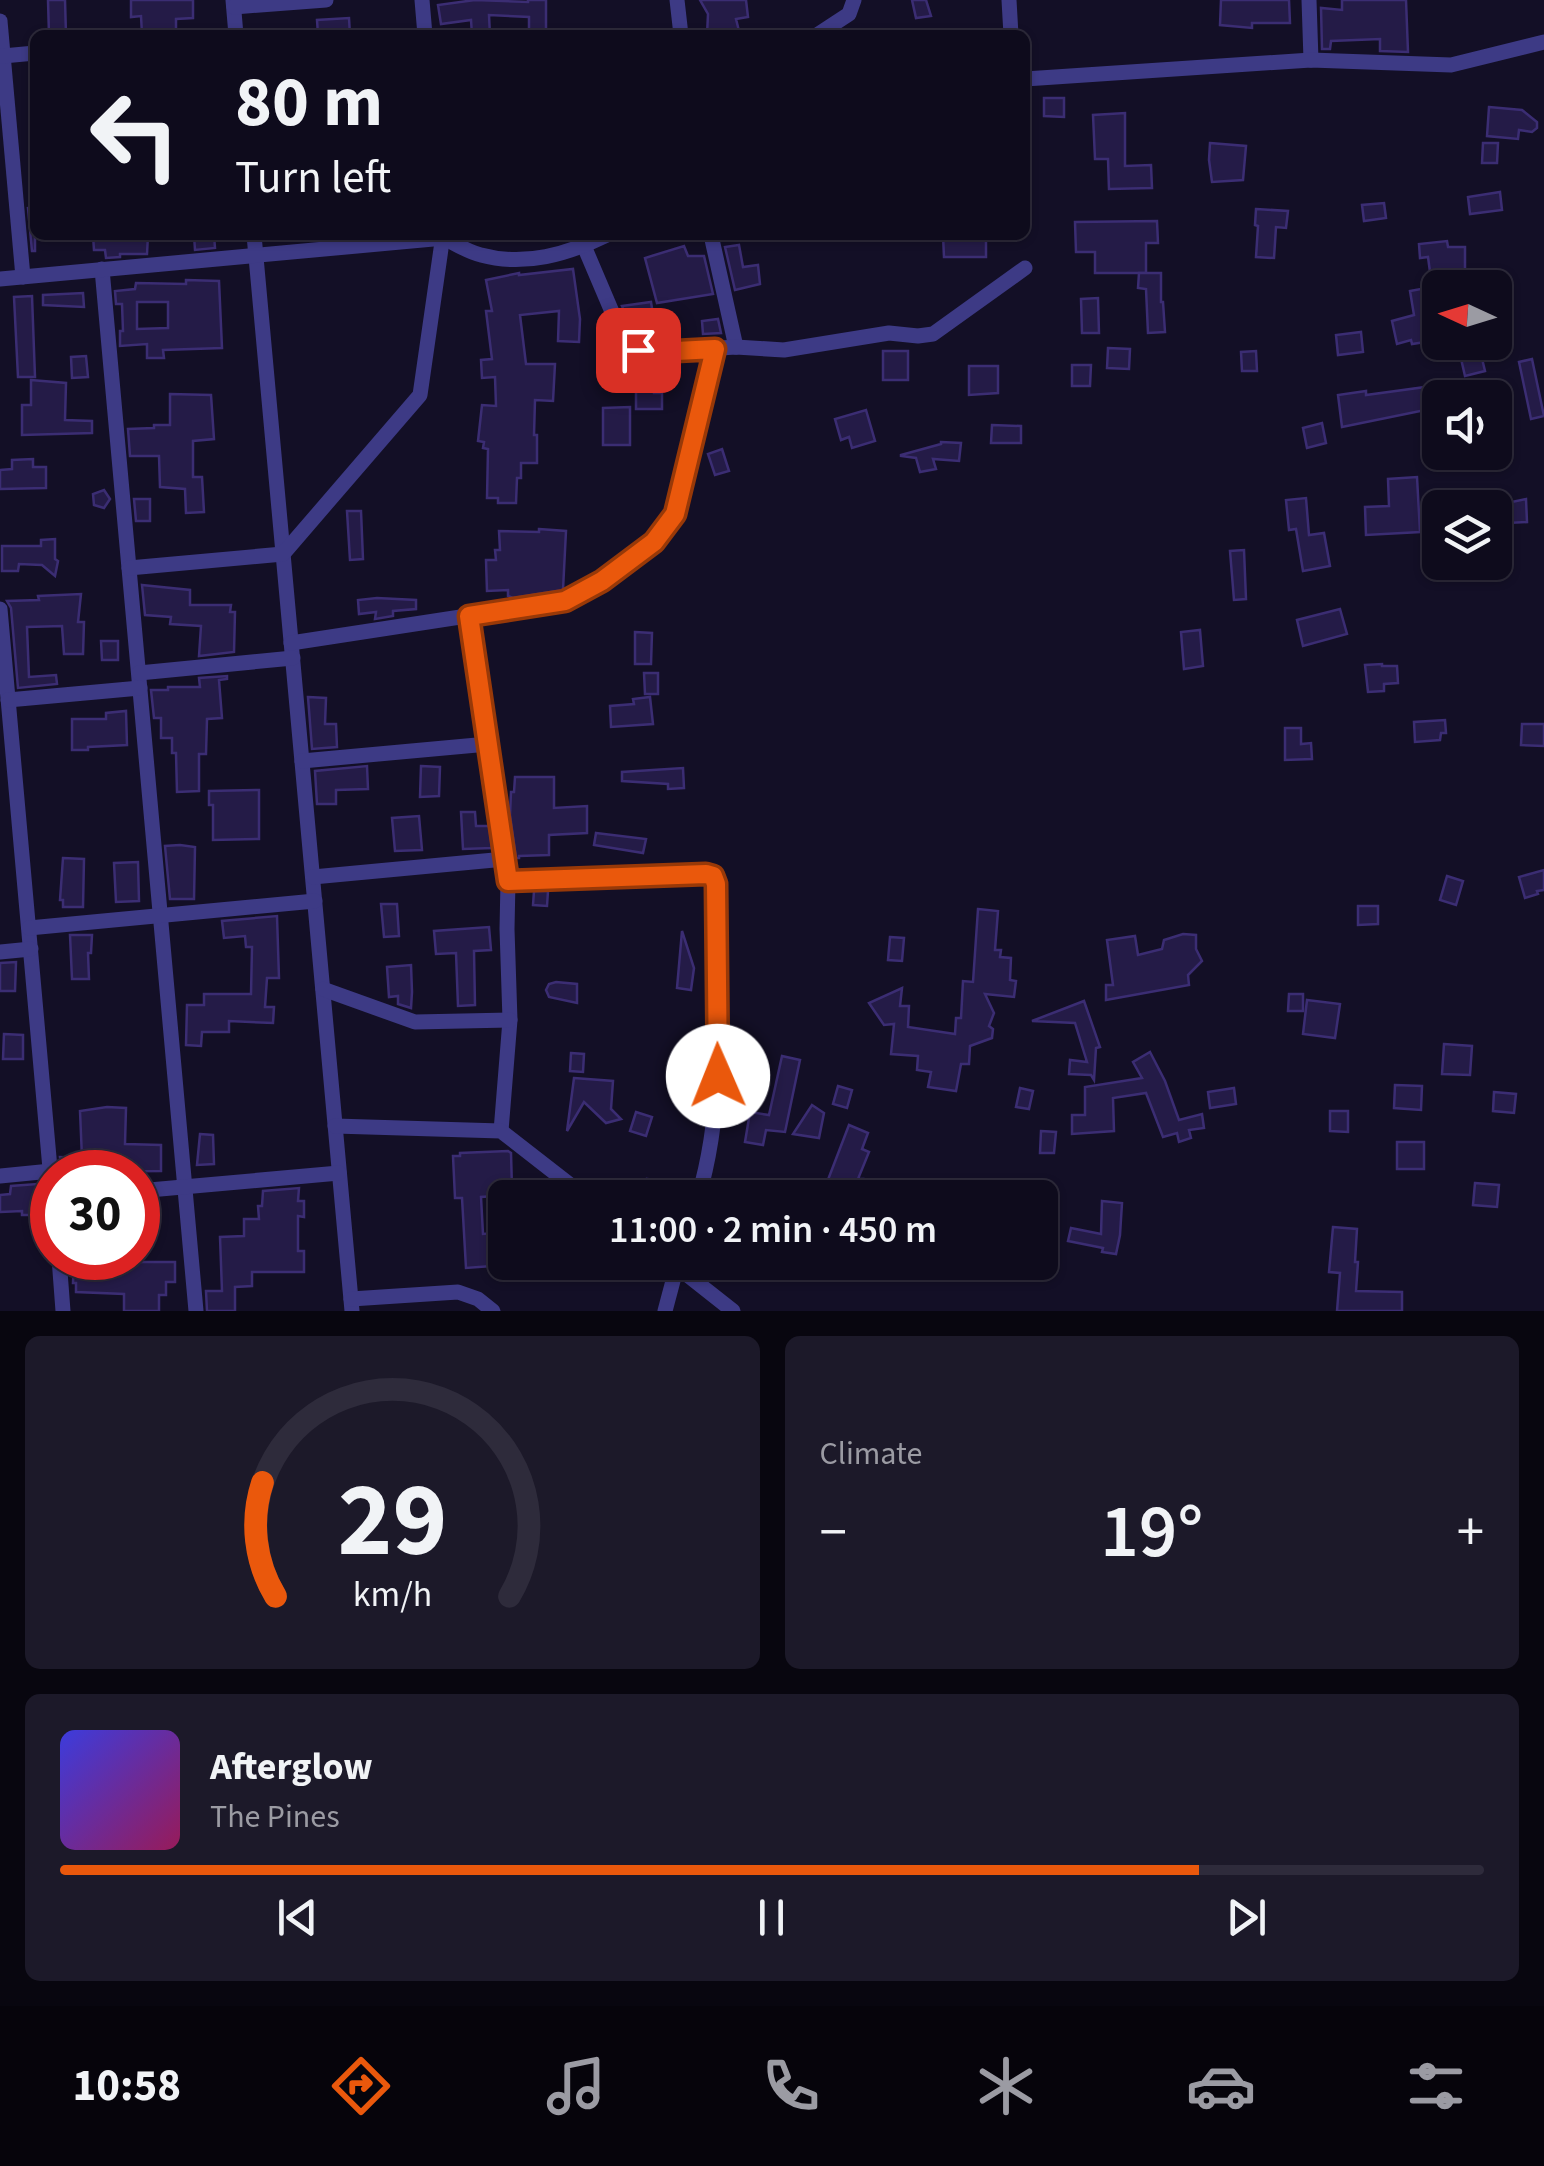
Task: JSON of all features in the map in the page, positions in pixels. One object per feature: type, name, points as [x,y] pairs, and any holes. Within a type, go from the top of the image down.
[{"type":"street","points":[[236,30],[233,3],[326,0]]},
{"type":"street","points":[[422,0],[425,30]]},
{"type":"street","points":[[677,0],[680,30]]},
{"type":"street","points":[[825,30],[849,14],[854,0]]},
{"type":"street","points":[[1009,0],[1011,30]]},
{"type":"street","points":[[1309,0],[1311,60]]},
{"type":"street","points":[[0,21],[23,277]]},
{"type":"street","points":[[1030,78],[1311,60],[1451,65],[1544,42]]},
{"type":"street","points":[[3,56],[30,53]]},
{"type":"street","points":[[254,240],[351,1305],[458,1292],[478,1299],[493,1311]]},
{"type":"street","points":[[0,279],[404,240]]},
{"type":"street","points":[[129,568],[283,554],[420,395],[443,240]]},
{"type":"street","points":[[451,240],[479,255],[521,261],[547,257],[597,240]]},
{"type":"street","points":[[712,240],[736,348]]},
{"type":"street","points":[[584,246],[624,340],[638,350],[657,352],[784,350],[889,333],[933,334],[1026,268]]},
{"type":"street","points":[[102,270],[196,1311]]},
{"type":"street","points":[[8,700],[140,680],[565,601],[602,581],[654,542],[675,514],[715,349]]},
{"type":"street","points":[[0,608],[49,1150]]},
{"type":"street","points":[[469,616],[508,881],[510,1020],[501,1131]]},
{"type":"street","points":[[302,762],[488,744]]},
{"type":"street","points":[[312,877],[505,859]]},
{"type":"street","points":[[508,881],[713,876],[718,1076],[703,1180]]},
{"type":"street","points":[[29,928],[315,901]]},
{"type":"street","points":[[0,952],[31,949]]},
{"type":"street","points":[[322,990],[415,1022],[510,1020]]},
{"type":"street","points":[[335,1126],[501,1131],[564,1180]]},
{"type":"street","points":[[0,1176],[30,1173]]},
{"type":"street","points":[[160,1190],[339,1173]]},
{"type":"street","points":[[60,1280],[64,1311]]},
{"type":"street","points":[[665,1311],[672,1280]]},
{"type":"street","points":[[696,1280],[734,1311]]},
{"type":"building","points":[[48,0],[65,0],[66,30],[49,30]]},
{"type":"building","points":[[131,0],[193,0],[193,18],[176,19],[176,30],[142,30],[141,16],[131,17]]},
{"type":"building","points":[[475,0],[546,0],[546,30],[529,30],[529,17],[489,15],[490,30],[472,30],[471,20],[441,24],[438,5]]},
{"type":"building","points":[[700,0],[746,0],[748,17],[736,19],[739,30],[707,30],[708,14]]},
{"type":"building","points":[[912,0],[926,0],[931,16],[916,18]]},
{"type":"building","points":[[1221,0],[1289,0],[1290,23],[1252,23],[1252,28],[1220,25]]},
{"type":"building","points":[[1342,0],[1406,0],[1408,52],[1380,51],[1380,39],[1331,41],[1330,49],[1322,49],[1321,8],[1342,10]]},
{"type":"building","points":[[349,18],[350,30],[318,30],[317,20]]},
{"type":"building","points":[[1044,98],[1064,98],[1064,117],[1044,116]]},
{"type":"building","points":[[1489,107],[1522,110],[1537,122],[1537,128],[1532,132],[1519,130],[1518,139],[1487,136]]},
{"type":"building","points":[[1125,113],[1125,166],[1151,165],[1152,188],[1109,189],[1108,159],[1095,159],[1093,115]]},
{"type":"building","points":[[1210,143],[1246,146],[1243,180],[1212,182]]},
{"type":"building","points":[[1483,143],[1498,143],[1497,163],[1482,163]]},
{"type":"building","points":[[1500,192],[1502,210],[1470,214],[1468,197]]},
{"type":"building","points":[[1384,203],[1386,218],[1364,221],[1362,205]]},
{"type":"building","points":[[1256,209],[1288,211],[1286,228],[1276,227],[1274,258],[1256,257]]},
{"type":"building","points":[[1157,221],[1158,243],[1146,243],[1146,273],[1095,273],[1095,252],[1076,252],[1075,222]]},
{"type":"building","points":[[93,240],[148,240],[147,254],[106,258],[105,250],[94,250]]},
{"type":"building","points":[[194,240],[214,240],[215,248],[195,250]]},
{"type":"building","points":[[943,240],[986,240],[986,257],[944,257]]},
{"type":"building","points":[[1447,241],[1448,247],[1465,247],[1465,270],[1430,270],[1428,257],[1420,258],[1419,244]]},
{"type":"building","points":[[739,245],[743,267],[758,265],[760,284],[735,290],[725,247]]},
{"type":"building","points":[[684,246],[688,256],[704,256],[713,294],[657,303],[645,258]]},
{"type":"building","points":[[573,269],[579,342],[558,341],[559,311],[520,315],[526,364],[555,364],[553,401],[535,400],[537,463],[521,463],[516,503],[498,503],[498,498],[487,498],[488,449],[478,441],[482,405],[496,406],[495,377],[482,378],[481,360],[492,359],[486,311],[492,311],[486,280]]},
{"type":"building","points":[[1139,273],[1161,273],[1165,332],[1148,333],[1146,289],[1138,288]]},
{"type":"building","points":[[186,280],[219,281],[222,348],[163,350],[164,358],[147,358],[147,344],[120,346],[122,304],[116,304],[115,291],[135,289],[136,283],[186,284]],"holes":[[[137,302],[168,302],[168,328],[137,329]]]},
{"type":"building","points":[[1422,289],[1422,342],[1412,344],[1411,340],[1397,344],[1392,321],[1414,315],[1410,291]]},
{"type":"building","points":[[83,293],[84,307],[43,305],[43,295]]},
{"type":"building","points":[[32,296],[35,377],[18,377],[14,297]]},
{"type":"building","points":[[1098,298],[1099,333],[1082,333],[1081,299]]},
{"type":"building","points":[[651,302],[655,327],[639,329],[637,321],[629,322],[622,306]]},
{"type":"building","points":[[718,319],[721,333],[703,334],[702,321]]},
{"type":"building","points":[[1361,332],[1363,352],[1338,355],[1336,335]]},
{"type":"building","points":[[1108,348],[1130,349],[1129,369],[1107,368]]},
{"type":"building","points":[[883,351],[908,351],[908,380],[883,380]]},
{"type":"building","points":[[1256,351],[1257,371],[1242,371],[1241,352]]},
{"type":"building","points":[[86,356],[88,377],[72,378],[71,357]]},
{"type":"building","points":[[1532,359],[1544,416],[1531,419],[1519,362]]},
{"type":"building","points":[[1461,360],[1482,360],[1485,371],[1465,376]]},
{"type":"building","points":[[1072,365],[1091,365],[1090,386],[1072,386]]},
{"type":"building","points":[[969,366],[998,366],[998,393],[969,395]]},
{"type":"building","points":[[31,380],[66,383],[65,420],[92,421],[92,433],[22,435],[22,405],[31,405]]},
{"type":"building","points":[[636,381],[654,381],[654,393],[662,393],[662,409],[636,409]]},
{"type":"building","points":[[1422,387],[1422,411],[1342,427],[1338,395],[1366,391],[1366,395]]},
{"type":"building","points":[[170,394],[211,395],[214,439],[193,441],[193,477],[202,477],[204,512],[186,513],[185,489],[160,487],[159,456],[130,456],[128,429],[170,425]]},
{"type":"building","points":[[630,407],[630,445],[603,445],[603,408]]},
{"type":"building","points":[[866,410],[875,441],[852,448],[849,437],[841,440],[835,419]]},
{"type":"building","points":[[1322,423],[1326,443],[1307,448],[1303,428]]},
{"type":"building","points":[[992,425],[1021,426],[1021,443],[991,443]]},
{"type":"building","points":[[961,443],[959,461],[933,459],[936,469],[920,472],[916,458],[901,456],[941,444]]},
{"type":"building","points":[[722,449],[729,471],[715,475],[708,454]]},
{"type":"building","points":[[33,459],[33,467],[46,467],[46,488],[0,489],[0,470],[12,469],[12,460]]},
{"type":"building","points":[[1417,477],[1420,532],[1366,535],[1365,507],[1389,506],[1388,479]]},
{"type":"building","points":[[104,490],[110,499],[104,508],[94,505],[93,494]]},
{"type":"building","points":[[1306,498],[1309,535],[1324,533],[1330,566],[1303,571],[1296,529],[1289,530],[1286,500]]},
{"type":"building","points":[[134,499],[150,499],[150,521],[136,521]]},
{"type":"building","points":[[1526,499],[1527,522],[1512,523],[1512,502]]},
{"type":"building","points":[[347,511],[361,511],[363,559],[350,560]]},
{"type":"building","points":[[499,531],[566,531],[563,590],[513,598],[508,596],[508,590],[487,591],[486,560],[496,560]]},
{"type":"building","points":[[55,539],[55,576],[42,565],[19,564],[18,571],[2,571],[2,546],[41,546],[41,540]]},
{"type":"building","points":[[1244,550],[1246,599],[1234,600],[1230,551]]},
{"type":"building","points":[[142,585],[190,590],[190,605],[231,605],[230,612],[235,612],[234,652],[199,656],[201,626],[170,624],[171,617],[145,615]]},
{"type":"building","points":[[81,594],[78,622],[84,622],[83,654],[64,654],[62,626],[27,627],[29,677],[56,675],[57,684],[18,688],[11,608],[7,601]]},
{"type":"building","points":[[358,600],[416,600],[416,609],[393,611],[393,616],[375,619],[376,612],[359,614]]},
{"type":"building","points":[[1340,609],[1347,634],[1303,646],[1297,620]]},
{"type":"building","points":[[1200,630],[1203,666],[1184,669],[1181,632]]},
{"type":"building","points":[[635,632],[652,633],[651,664],[635,664]]},
{"type":"building","points":[[101,641],[118,641],[118,660],[102,660]]},
{"type":"building","points":[[1365,665],[1397,666],[1398,683],[1384,684],[1384,691],[1368,692]]},
{"type":"building","points":[[644,673],[658,673],[658,694],[645,694]]},
{"type":"building","points":[[227,676],[219,680],[222,718],[207,719],[206,754],[199,754],[199,791],[177,792],[176,753],[172,753],[172,738],[161,738],[161,718],[154,718],[151,690],[200,687],[199,678]]},
{"type":"building","points":[[308,697],[326,698],[325,724],[336,724],[337,747],[312,749]]},
{"type":"building","points":[[650,697],[653,724],[611,727],[610,706],[634,704],[633,699]]},
{"type":"building","points":[[126,711],[127,745],[72,750],[72,719],[106,719],[106,713]]},
{"type":"building","points":[[1445,720],[1446,733],[1441,733],[1440,740],[1415,742],[1414,722]]},
{"type":"building","points":[[1522,724],[1544,724],[1544,746],[1521,745]]},
{"type":"building","points":[[1285,728],[1301,728],[1301,744],[1311,743],[1312,759],[1285,760]]},
{"type":"building","points":[[367,766],[368,789],[336,790],[336,804],[317,804],[315,771]]},
{"type":"building","points":[[421,766],[440,767],[439,796],[420,797]]},
{"type":"building","points":[[683,768],[684,788],[622,781],[622,772]]},
{"type":"building","points":[[515,777],[554,777],[554,808],[587,806],[587,833],[549,835],[549,855],[516,858],[510,815]]},
{"type":"building","points":[[259,790],[259,839],[213,840],[209,791]]},
{"type":"building","points":[[461,812],[475,812],[476,826],[489,826],[492,848],[463,849]]},
{"type":"building","points":[[419,816],[422,850],[395,851],[392,818]]},
{"type":"building","points":[[596,833],[646,839],[643,853],[594,845]]},
{"type":"building","points":[[165,846],[195,847],[194,899],[170,899]]},
{"type":"building","points":[[63,858],[84,859],[83,907],[63,907],[60,900]]},
{"type":"building","points":[[138,862],[139,901],[116,902],[114,863]]},
{"type":"building","points":[[1544,870],[1544,890],[1525,898],[1519,877]]},
{"type":"building","points":[[1447,876],[1463,881],[1456,905],[1440,900]]},
{"type":"building","points":[[534,891],[548,891],[547,906],[533,905]]},
{"type":"building","points":[[381,904],[397,904],[399,936],[384,937]]},
{"type":"building","points":[[1358,906],[1378,906],[1378,924],[1358,925]]},
{"type":"building","points":[[978,909],[998,911],[995,950],[1001,950],[1000,957],[1011,958],[1010,980],[1016,981],[1014,997],[985,994],[994,1013],[989,1026],[993,1029],[992,1038],[970,1046],[969,1064],[961,1064],[956,1091],[928,1087],[931,1072],[917,1070],[918,1056],[891,1054],[894,1024],[884,1025],[869,1003],[902,988],[900,1006],[909,1006],[908,1027],[955,1034],[956,1018],[961,1018],[963,981],[973,982]]},
{"type":"building","points":[[277,916],[279,978],[267,978],[265,1007],[274,1007],[273,1023],[229,1021],[229,1032],[202,1032],[201,1046],[186,1045],[187,1005],[204,1005],[204,994],[251,994],[252,947],[246,947],[245,936],[224,938],[222,921]]},
{"type":"building","points":[[489,927],[491,950],[474,951],[475,1005],[458,1006],[456,953],[436,954],[434,931]]},
{"type":"building","points":[[682,931],[694,968],[691,990],[677,988]]},
{"type":"building","points":[[70,935],[92,935],[89,979],[72,979]]},
{"type":"building","points":[[1196,935],[1196,949],[1202,961],[1188,975],[1189,985],[1106,1000],[1106,985],[1113,985],[1107,940],[1135,936],[1138,955],[1162,949],[1164,940]]},
{"type":"building","points":[[890,937],[904,938],[902,961],[888,960]]},
{"type":"building","points":[[16,962],[15,991],[0,991],[0,963]]},
{"type":"building","points":[[411,965],[411,1008],[398,1004],[398,996],[389,997],[387,967]]},
{"type":"building","points":[[556,982],[577,984],[577,1003],[549,997],[546,990]]},
{"type":"building","points":[[1289,994],[1303,994],[1303,1011],[1288,1011]]},
{"type":"building","points":[[1307,1000],[1340,1004],[1335,1038],[1303,1034]]},
{"type":"building","points":[[1084,1001],[1100,1047],[1096,1048],[1094,1080],[1091,1075],[1069,1074],[1070,1060],[1087,1062],[1075,1023],[1032,1021]]},
{"type":"building","points":[[4,1034],[23,1035],[23,1059],[3,1059]]},
{"type":"building","points":[[1444,1044],[1472,1046],[1470,1075],[1442,1074]]},
{"type":"building","points":[[1150,1052],[1179,1120],[1202,1114],[1204,1128],[1189,1130],[1191,1138],[1179,1142],[1177,1133],[1163,1137],[1146,1093],[1113,1098],[1114,1131],[1072,1134],[1072,1115],[1085,1115],[1085,1087],[1142,1078],[1133,1062]]},
{"type":"building","points":[[571,1053],[584,1054],[583,1072],[570,1071]]},
{"type":"building","points":[[782,1056],[800,1060],[785,1132],[766,1130],[763,1145],[745,1142],[750,1112],[769,1115]]},
{"type":"building","points":[[574,1078],[613,1081],[611,1109],[621,1119],[606,1123],[584,1102],[567,1131]]},
{"type":"building","points":[[1395,1085],[1422,1086],[1421,1110],[1394,1108]]},
{"type":"building","points":[[838,1086],[852,1090],[847,1108],[833,1104]]},
{"type":"building","points":[[1020,1088],[1033,1091],[1029,1109],[1016,1107]]},
{"type":"building","points":[[1234,1088],[1236,1104],[1210,1108],[1208,1092]]},
{"type":"building","points":[[1494,1092],[1516,1094],[1514,1113],[1493,1111]]},
{"type":"building","points":[[812,1105],[824,1113],[819,1138],[793,1134]]},
{"type":"building","points":[[126,1108],[125,1144],[161,1145],[161,1171],[160,1150],[82,1150],[80,1111]]},
{"type":"building","points":[[1330,1111],[1348,1111],[1348,1132],[1330,1131]]},
{"type":"building","points":[[636,1112],[652,1117],[646,1136],[630,1131]]},
{"type":"building","points":[[849,1125],[868,1133],[862,1149],[869,1152],[858,1179],[863,1180],[828,1180]]},
{"type":"building","points":[[1041,1131],[1056,1132],[1054,1153],[1040,1153]]},
{"type":"building","points":[[200,1134],[213,1135],[214,1164],[197,1165]]},
{"type":"building","points":[[1397,1142],[1424,1142],[1424,1169],[1397,1169]]},
{"type":"building","points":[[511,1153],[512,1180],[488,1180],[488,1196],[481,1197],[483,1234],[488,1234],[488,1266],[466,1268],[462,1198],[455,1198],[453,1156]]},
{"type":"building","points":[[1475,1183],[1499,1185],[1497,1207],[1473,1205]]},
{"type":"building","points":[[30,1185],[30,1215],[22,1215],[22,1211],[0,1212],[0,1195],[10,1194],[11,1186]]},
{"type":"building","points":[[299,1188],[298,1201],[304,1201],[304,1217],[298,1216],[298,1251],[304,1251],[304,1272],[252,1272],[252,1286],[235,1287],[235,1311],[207,1311],[206,1291],[222,1291],[220,1237],[244,1236],[244,1219],[259,1219],[263,1191]]},
{"type":"building","points":[[1102,1201],[1122,1203],[1116,1254],[1068,1241],[1071,1228],[1101,1234]]},
{"type":"building","points":[[1333,1227],[1357,1229],[1356,1291],[1402,1292],[1402,1311],[1337,1311],[1340,1273],[1329,1272]]},
{"type":"building","points":[[160,1262],[175,1262],[175,1282],[166,1282],[166,1295],[159,1295],[159,1311],[124,1311],[124,1294],[76,1292],[73,1283],[160,1280]]},
{"type":"route","points":[[638,350],[715,349],[675,514],[654,542],[602,581],[565,601],[469,616],[508,881],[713,876],[718,1076]]}]
